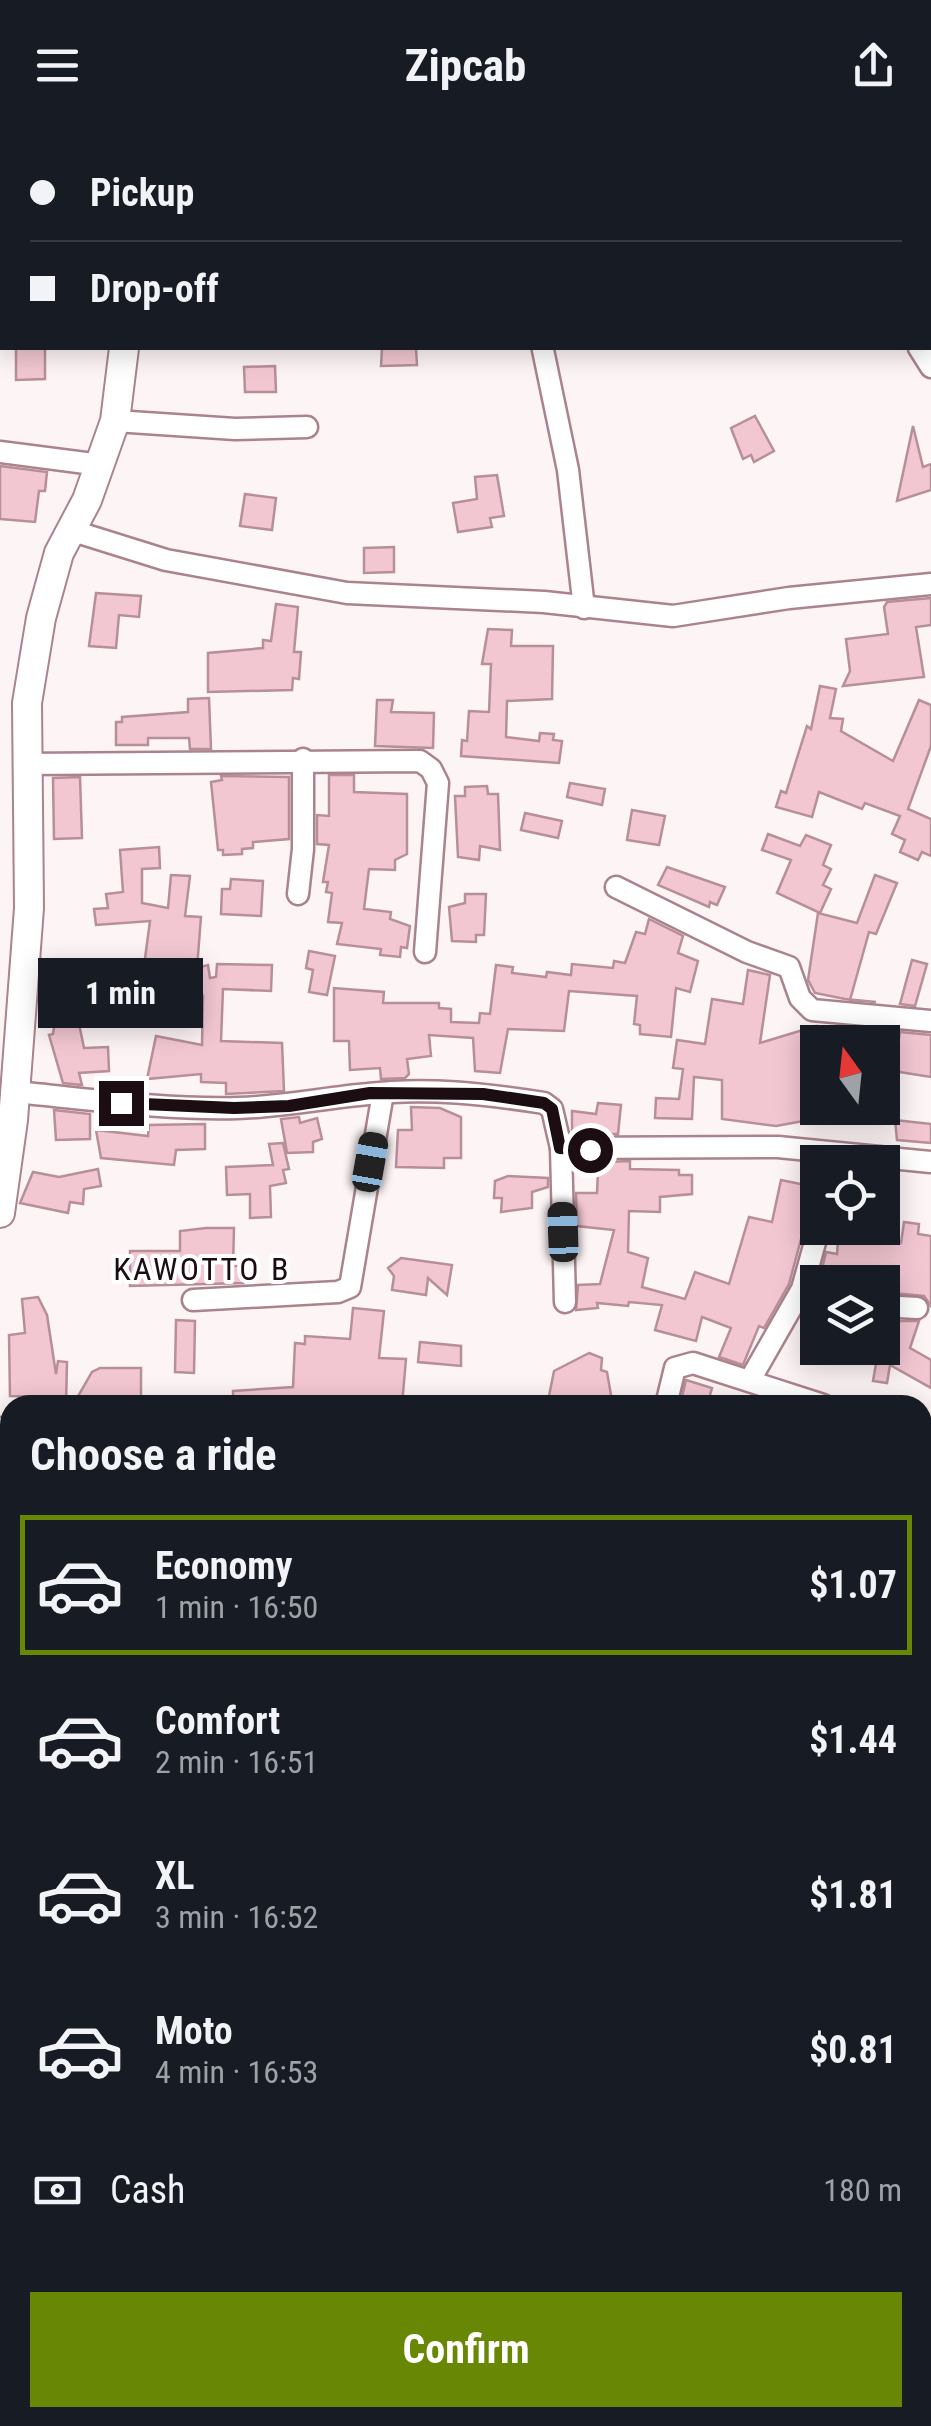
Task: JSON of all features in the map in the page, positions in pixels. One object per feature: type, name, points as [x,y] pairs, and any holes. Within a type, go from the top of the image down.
[{"type":"street","points":[[0,1213],[15,1092],[29,908],[27,703],[41,618],[70,530],[101,464],[115,420],[124,350]]},
{"type":"street","points":[[543,350],[568,470],[584,608]]},
{"type":"street","points":[[115,420],[235,429],[307,427]]},
{"type":"street","points":[[0,452],[101,464]]},
{"type":"street","points":[[70,530],[166,560],[347,593],[673,616],[788,598],[931,584]]},
{"type":"street","points":[[298,894],[304,849],[303,760]]},
{"type":"street","points":[[26,764],[420,761],[437,777],[425,952]]},
{"type":"street","points":[[616,887],[746,952],[789,967],[800,998],[812,1010],[931,1021]]},
{"type":"street","points":[[15,1092],[157,1106],[234,1108],[383,1093],[483,1094],[544,1103],[557,1118],[565,1302]]},
{"type":"street","points":[[193,1300],[338,1292],[350,1286],[383,1093]]},
{"type":"street","points":[[560,1148],[778,1146],[800,1150]]},
{"type":"street","points":[[900,1160],[931,1162]]},
{"type":"street","points":[[750,1380],[800,1307]]},
{"type":"street","points":[[900,1307],[916,1308]]},
{"type":"street","points":[[667,1395],[670,1376],[682,1364],[794,1395]]},
{"type":"building","points":[[16,350],[45,350],[45,379],[16,380]]},
{"type":"building","points":[[382,350],[416,350],[417,365],[381,366]]},
{"type":"building","points":[[275,366],[276,392],[245,392],[244,367]]},
{"type":"building","points":[[755,416],[774,451],[754,462],[751,455],[743,459],[731,428]]},
{"type":"building","points":[[913,426],[923,467],[931,464],[931,490],[897,501]]},
{"type":"building","points":[[0,466],[47,472],[45,491],[39,491],[35,522],[0,519]]},
{"type":"building","points":[[497,475],[504,516],[490,518],[492,527],[458,532],[453,503],[477,499],[475,477]]},
{"type":"building","points":[[245,494],[276,498],[272,530],[240,526]]},
{"type":"building","points":[[394,547],[394,572],[364,573],[364,548]]},
{"type":"building","points":[[96,593],[141,596],[139,617],[119,615],[116,648],[89,646]]},
{"type":"building","points":[[931,598],[931,625],[916,627],[924,677],[843,686],[850,671],[846,639],[888,634],[884,607],[887,602]]},
{"type":"building","points":[[276,604],[298,607],[294,652],[301,652],[299,679],[293,678],[292,690],[208,692],[208,653],[263,648],[263,640],[271,641]]},
{"type":"building","points":[[488,629],[512,630],[511,646],[553,646],[552,699],[507,701],[506,737],[539,741],[540,733],[554,734],[553,740],[562,741],[559,763],[461,756],[462,740],[467,741],[469,711],[489,712],[491,664],[482,664]]},
{"type":"building","points":[[820,686],[836,689],[830,718],[843,719],[841,731],[893,761],[919,700],[931,705],[931,746],[908,809],[931,819],[931,856],[922,852],[918,860],[900,852],[905,840],[892,834],[900,816],[865,803],[862,809],[819,792],[812,817],[776,807],[781,791],[786,793],[807,726],[811,729]]},
{"type":"building","points":[[209,698],[211,749],[190,749],[189,738],[148,738],[148,745],[116,745],[116,722],[122,722],[122,717],[188,712],[188,699]]},
{"type":"building","points":[[377,700],[393,700],[391,712],[434,713],[433,748],[375,746]]},
{"type":"building","points":[[329,775],[354,775],[354,792],[407,794],[407,854],[395,860],[395,870],[369,869],[364,909],[391,912],[390,919],[410,926],[407,948],[401,947],[400,957],[380,955],[381,949],[337,944],[342,923],[328,922],[332,893],[326,892],[328,882],[323,882],[329,845],[317,844],[317,815],[329,816]]},
{"type":"building","points":[[221,776],[289,777],[289,839],[253,842],[253,848],[242,849],[242,854],[223,855],[223,850],[218,850],[211,782],[222,780]]},
{"type":"building","points":[[80,777],[82,838],[54,839],[53,778]]},
{"type":"building","points":[[570,783],[605,789],[602,805],[567,797]]},
{"type":"building","points":[[487,786],[488,794],[498,794],[500,850],[480,846],[479,860],[458,857],[455,796],[465,796],[465,787]]},
{"type":"building","points":[[632,810],[665,816],[659,845],[627,840]]},
{"type":"building","points":[[525,813],[562,821],[558,838],[521,830]]},
{"type":"building","points":[[768,834],[800,846],[806,835],[831,845],[823,865],[831,869],[823,885],[831,889],[820,913],[777,893],[791,860],[762,850]]},
{"type":"building","points":[[159,847],[160,868],[142,869],[142,903],[168,908],[171,875],[190,876],[185,916],[201,917],[197,968],[208,965],[210,978],[216,977],[217,964],[272,965],[271,991],[223,989],[221,1041],[282,1043],[284,1091],[226,1094],[226,1083],[201,1082],[201,1074],[147,1079],[156,1036],[202,1045],[203,996],[184,1001],[176,970],[144,966],[150,921],[96,925],[94,909],[108,908],[106,894],[123,892],[120,850]]},
{"type":"building","points":[[667,867],[725,887],[717,905],[710,902],[709,907],[658,885]]},
{"type":"building","points":[[875,875],[897,883],[876,934],[869,932],[850,999],[815,993],[808,980],[818,913],[857,923]]},
{"type":"building","points":[[231,879],[263,881],[261,916],[221,914],[222,889],[230,889]]},
{"type":"building","points":[[465,894],[486,894],[484,935],[476,935],[476,942],[452,941],[449,907],[465,903]]},
{"type":"building","points":[[649,919],[683,936],[678,953],[698,961],[690,992],[676,988],[671,1037],[640,1034],[640,1025],[634,1024],[637,996],[569,991],[564,1031],[508,1029],[500,1073],[475,1071],[473,1038],[429,1035],[431,1056],[407,1059],[409,1074],[405,1078],[381,1079],[380,1068],[350,1070],[349,1041],[334,1041],[334,988],[384,992],[383,1003],[439,1003],[439,1008],[451,1009],[451,1022],[479,1023],[480,1013],[490,1014],[496,965],[513,967],[512,973],[546,977],[547,972],[571,975],[572,964],[613,968],[614,961],[625,963],[636,932],[645,934]]},
{"type":"building","points":[[309,951],[335,956],[327,995],[309,992],[313,970],[306,968]]},
{"type":"building","points":[[912,960],[927,964],[915,1006],[900,1004]]},
{"type":"building","points":[[748,970],[770,975],[760,1043],[800,1031],[800,1122],[776,1126],[722,1119],[722,1080],[694,1077],[692,1119],[655,1118],[656,1098],[679,1099],[683,1069],[673,1068],[677,1040],[705,1044],[712,999],[743,1004]]},
{"type":"building","points":[[98,982],[138,984],[136,1006],[130,1006],[130,1016],[77,1014],[84,1048],[108,1047],[109,1071],[79,1073],[82,1085],[63,1083],[49,1035],[53,1034],[60,985],[97,989]]},
{"type":"building","points":[[900,1032],[931,1035],[931,1077],[900,1072]]},
{"type":"building","points":[[598,1103],[621,1105],[618,1134],[572,1134],[572,1111],[596,1114]]},
{"type":"building","points":[[411,1107],[440,1108],[461,1117],[461,1158],[444,1158],[444,1168],[396,1167],[398,1130],[412,1130]]},
{"type":"building","points":[[54,1110],[90,1114],[90,1139],[56,1140]]},
{"type":"building","points":[[299,1117],[300,1123],[317,1118],[322,1139],[313,1142],[313,1152],[287,1153],[281,1119]]},
{"type":"building","points":[[900,1121],[931,1124],[931,1143],[897,1140],[896,1125],[900,1125]]},
{"type":"building","points":[[205,1124],[205,1149],[176,1150],[174,1165],[101,1158],[96,1130],[148,1136],[149,1125]]},
{"type":"building","points":[[283,1143],[289,1169],[283,1170],[286,1183],[270,1186],[271,1217],[250,1218],[250,1194],[227,1195],[226,1167],[273,1165],[269,1144]]},
{"type":"building","points":[[630,1161],[630,1169],[679,1170],[679,1175],[692,1175],[692,1194],[660,1197],[660,1212],[629,1211],[628,1252],[648,1258],[642,1287],[685,1299],[695,1272],[729,1284],[749,1217],[772,1222],[781,1180],[800,1184],[800,1243],[789,1284],[764,1328],[759,1326],[743,1365],[719,1357],[731,1328],[702,1317],[696,1341],[655,1330],[662,1305],[597,1303],[598,1308],[576,1310],[578,1285],[600,1284],[614,1230],[577,1226],[576,1193],[597,1193],[598,1171],[605,1171],[605,1162]]},
{"type":"building","points":[[98,1169],[101,1186],[84,1189],[83,1204],[70,1202],[68,1213],[20,1203],[33,1172],[59,1177]]},
{"type":"building","points":[[508,1176],[548,1178],[548,1187],[532,1192],[532,1208],[501,1212],[502,1198],[494,1198],[495,1181]]},
{"type":"building","points":[[904,1222],[919,1224],[918,1234],[931,1236],[931,1306],[924,1296],[900,1294],[900,1265],[823,1265],[826,1252],[837,1254],[838,1245],[901,1243]]},
{"type":"building","points":[[234,1228],[233,1266],[244,1266],[244,1283],[130,1286],[130,1251],[180,1251],[180,1231]]},
{"type":"building","points":[[401,1258],[452,1265],[447,1295],[428,1278],[426,1295],[392,1290],[394,1276],[388,1268]]},
{"type":"building","points":[[38,1297],[47,1315],[56,1374],[58,1361],[67,1362],[66,1395],[10,1395],[9,1335],[25,1333],[22,1299]]},
{"type":"building","points":[[353,1308],[384,1311],[379,1358],[406,1359],[403,1395],[233,1395],[233,1391],[293,1387],[295,1343],[305,1344],[305,1336],[350,1339]]},
{"type":"building","points":[[176,1320],[195,1321],[194,1373],[175,1372]]},
{"type":"building","points":[[900,1321],[919,1321],[910,1348],[931,1360],[931,1388],[890,1365],[900,1365]]},
{"type":"building","points":[[420,1342],[461,1346],[461,1366],[418,1362]]},
{"type":"building","points":[[589,1353],[602,1358],[601,1370],[607,1372],[611,1395],[549,1395],[554,1371]]},
{"type":"building","points":[[876,1365],[890,1365],[887,1383],[873,1381]]},
{"type":"building","points":[[100,1368],[141,1368],[141,1395],[79,1395],[92,1372]]},
{"type":"building","points":[[686,1380],[712,1388],[710,1395],[682,1395]]},
{"type":"district","name":"KAWOTTO B","points":[[202,1269]]},
{"type":"route","points":[[121,1103],[234,1108],[289,1106],[370,1093],[483,1094],[544,1103],[557,1118],[560,1148],[590,1150]]}]
